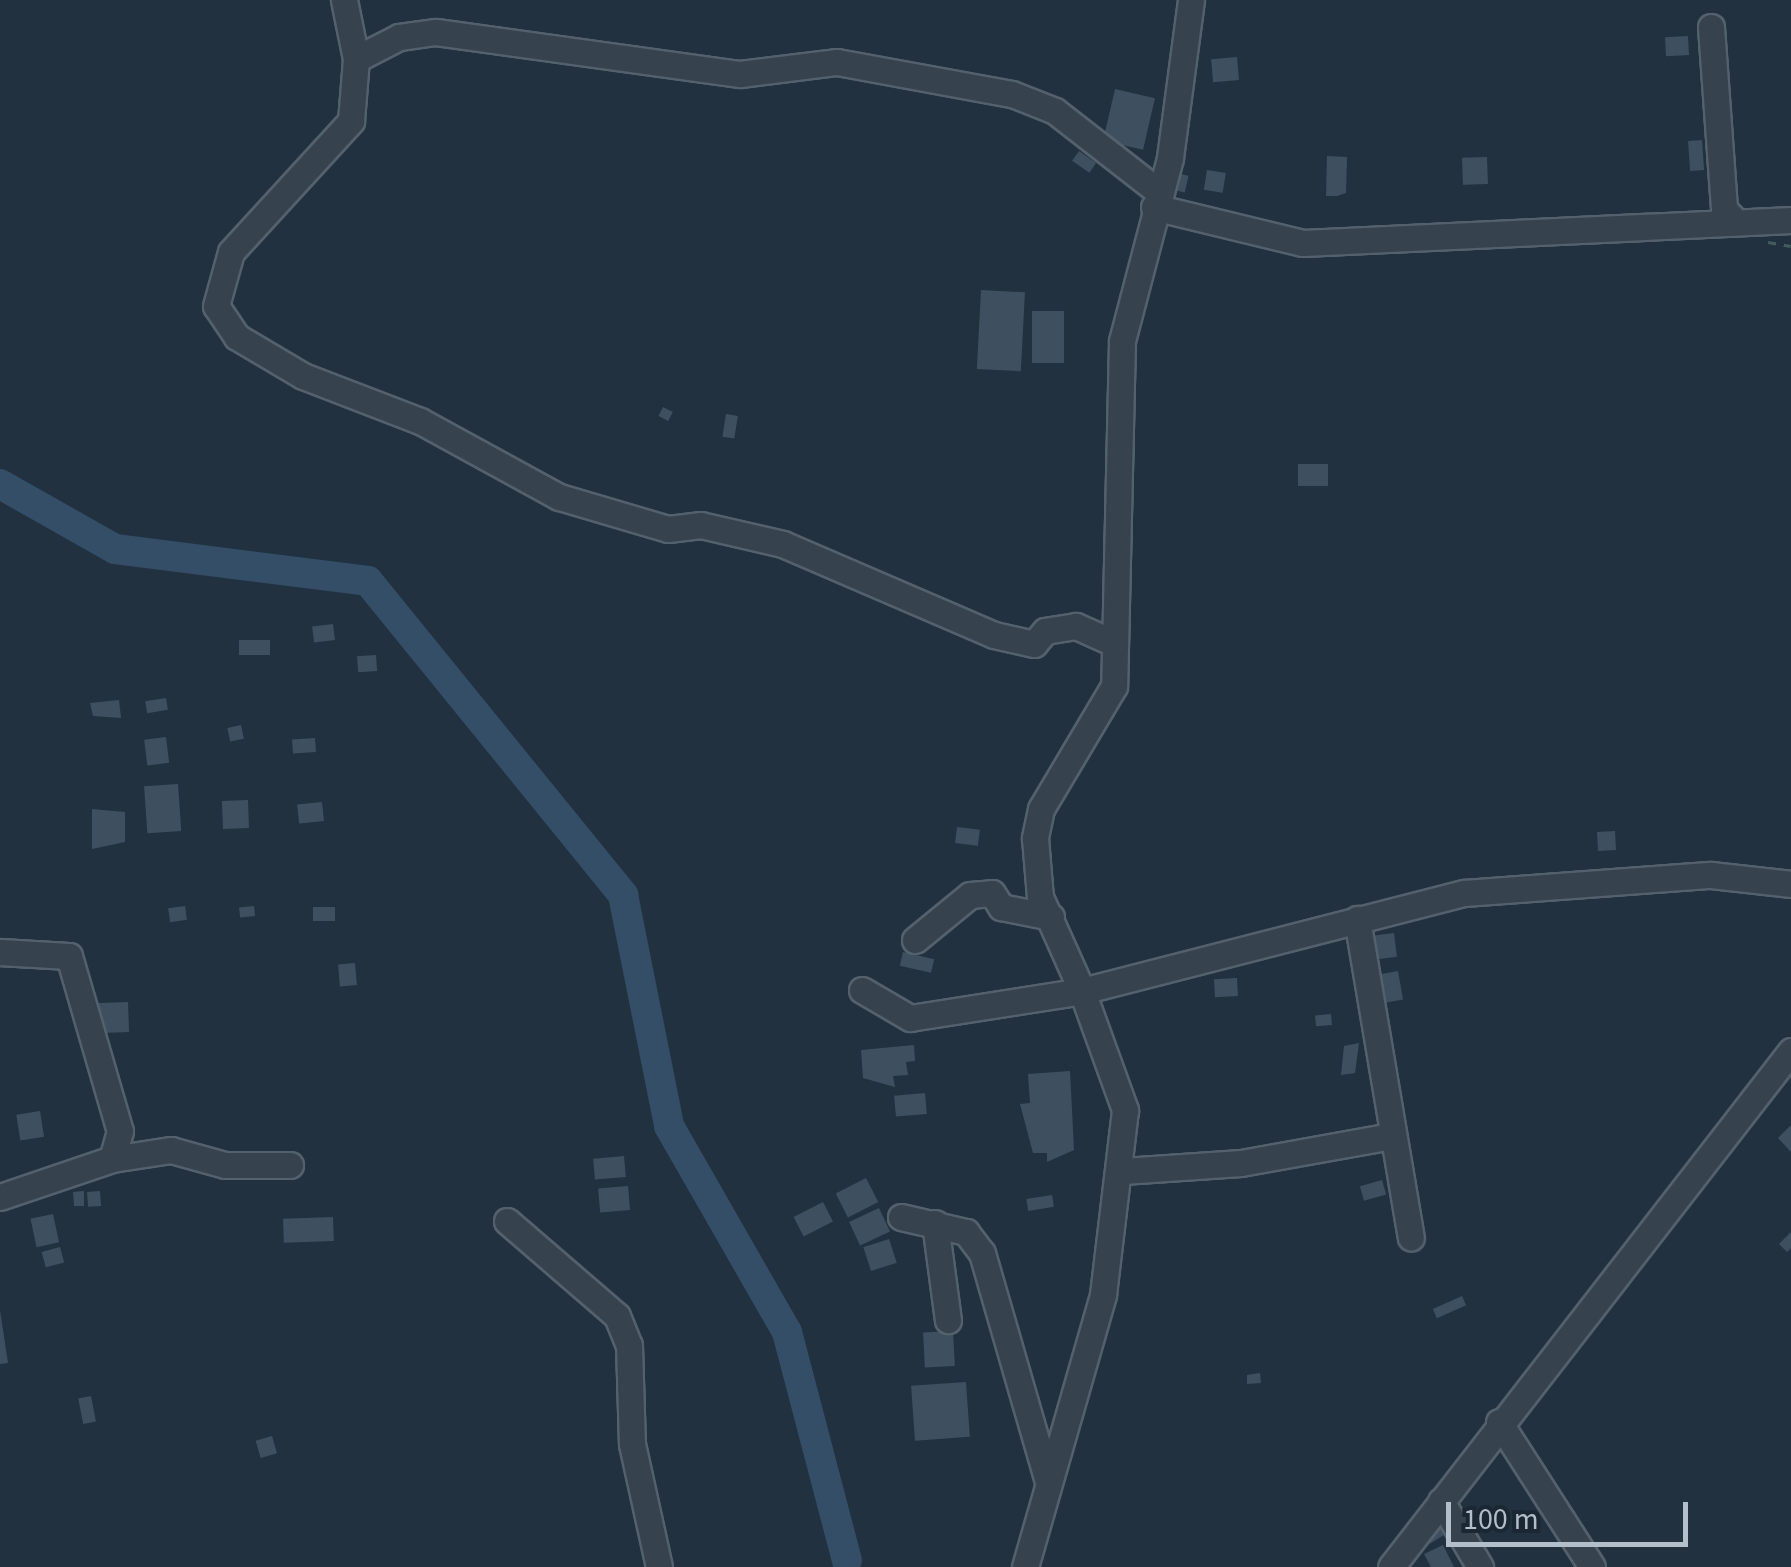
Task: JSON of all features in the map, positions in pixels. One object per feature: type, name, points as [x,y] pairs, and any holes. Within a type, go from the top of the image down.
[{"type":"street","points":[[344,0],[356,59],[358,98],[344,132],[230,252],[216,306],[237,337],[560,497],[668,528],[700,525],[783,544],[994,635],[1034,644],[1045,631],[1076,626],[1114,643]]},
{"type":"street","points":[[1025,1567],[1103,1296],[1122,1171],[1125,1110],[1034,863],[1041,810],[1109,708],[1122,341],[1156,199],[1191,0]]},
{"type":"street","points":[[1711,26],[1724,208],[1736,222]]},
{"type":"street","points":[[356,59],[399,37],[436,32],[740,74],[837,62],[1054,110],[1156,199],[1303,244],[1791,220]]},
{"type":"street","points":[[862,990],[910,1018],[1082,991],[1464,893],[1710,874],[1791,884]]},
{"type":"street","points":[[914,940],[970,895],[992,894],[1000,907],[1051,917]]},
{"type":"street","points":[[1358,919],[1391,1136],[1412,1236]]},
{"type":"street","points":[[0,952],[69,956],[120,1131],[112,1159]]},
{"type":"street","points":[[1390,1567],[1791,1051]]},
{"type":"street","points":[[1122,1171],[1241,1163],[1391,1136]]},
{"type":"street","points":[[0,1198],[112,1159],[172,1150],[225,1165],[290,1165]]},
{"type":"street","points":[[901,1218],[966,1232],[982,1253],[1049,1487]]},
{"type":"street","points":[[506,1221],[617,1316],[630,1345],[632,1444],[659,1567]]},
{"type":"street","points":[[935,1223],[948,1320]]},
{"type":"street","points":[[1499,1422],[1592,1567]]},
{"type":"street","points":[[1441,1502],[1480,1567]]},
{"type":"building","points":[[1688,36],[1689,55],[1666,56],[1665,37]]},
{"type":"building","points":[[1237,57],[1239,80],[1213,82],[1211,59]]},
{"type":"building","points":[[1115,89],[1155,98],[1143,150],[1103,141]]},
{"type":"building","points":[[1702,140],[1704,170],[1690,171],[1688,141]]},
{"type":"building","points":[[1079,151],[1096,163],[1089,173],[1072,161]]},
{"type":"building","points":[[1327,156],[1347,157],[1346,193],[1326,196]]},
{"type":"building","points":[[1487,157],[1488,184],[1463,185],[1462,158]]},
{"type":"building","points":[[1207,170],[1226,173],[1223,193],[1204,190]]},
{"type":"building","points":[[1172,172],[1189,176],[1185,192],[1168,189]]},
{"type":"building","points":[[981,290],[1025,292],[1021,371],[977,369]]},
{"type":"building","points":[[1032,311],[1064,311],[1064,363],[1032,363]]},
{"type":"building","points":[[663,407],[673,412],[668,421],[658,416]]},
{"type":"building","points":[[726,414],[738,416],[734,439],[722,437]]},
{"type":"building","points":[[1298,464],[1328,464],[1328,486],[1298,486]]},
{"type":"building","points":[[333,624],[335,640],[314,642],[312,627]]},
{"type":"building","points":[[239,640],[270,640],[270,655],[239,655]]},
{"type":"building","points":[[376,655],[377,671],[358,672],[357,656]]},
{"type":"building","points":[[166,698],[168,710],[147,713],[145,701]]},
{"type":"building","points":[[119,700],[121,718],[93,716],[90,703]]},
{"type":"building","points":[[241,725],[244,739],[230,742],[227,728]]},
{"type":"building","points":[[166,737],[169,763],[147,765],[144,740]]},
{"type":"building","points":[[315,738],[316,752],[293,754],[292,740]]},
{"type":"building","points":[[178,784],[181,831],[147,833],[144,786]]},
{"type":"building","points":[[248,800],[249,828],[223,829],[222,801]]},
{"type":"building","points":[[322,802],[324,821],[299,824],[297,805]]},
{"type":"building","points":[[92,809],[125,812],[125,842],[92,849]]},
{"type":"building","points":[[957,827],[980,830],[978,846],[955,843]]},
{"type":"building","points":[[1615,831],[1616,850],[1598,851],[1597,832]]},
{"type":"building","points":[[185,906],[187,920],[170,922],[168,908]]},
{"type":"building","points":[[254,906],[255,916],[240,918],[239,908]]},
{"type":"building","points":[[313,907],[335,907],[335,921],[313,921]]},
{"type":"building","points":[[1394,933],[1397,957],[1371,960],[1368,936]]},
{"type":"building","points":[[903,952],[934,959],[931,973],[900,966]]},
{"type":"building","points":[[355,963],[357,985],[340,986],[338,964]]},
{"type":"building","points":[[1398,971],[1403,1000],[1385,1003],[1380,974]]},
{"type":"building","points":[[1237,978],[1238,996],[1215,997],[1214,979]]},
{"type":"building","points":[[128,1002],[129,1032],[96,1033],[95,1003]]},
{"type":"building","points":[[1331,1014],[1332,1025],[1316,1026],[1315,1015]]},
{"type":"building","points":[[1359,1043],[1355,1073],[1341,1075],[1344,1046]]},
{"type":"building","points":[[914,1045],[915,1061],[906,1062],[908,1075],[893,1076],[895,1087],[863,1078],[861,1050]]},
{"type":"building","points":[[1070,1071],[1074,1150],[1047,1162],[1047,1153],[1033,1153],[1020,1104],[1030,1103],[1028,1074]]},
{"type":"building","points":[[925,1093],[927,1114],[896,1117],[894,1096]]},
{"type":"building","points":[[40,1111],[44,1137],[20,1140],[16,1115]]},
{"type":"building","points":[[1791,1125],[1791,1152],[1778,1138]]},
{"type":"building","points":[[624,1156],[626,1177],[595,1180],[593,1159]]},
{"type":"building","points":[[866,1178],[878,1202],[848,1217],[836,1193]]},
{"type":"building","points":[[1382,1180],[1386,1194],[1364,1201],[1360,1186]]},
{"type":"building","points":[[628,1186],[630,1210],[600,1213],[598,1189]]},
{"type":"building","points":[[84,1191],[84,1206],[74,1206],[73,1192]]},
{"type":"building","points":[[100,1191],[101,1206],[88,1207],[87,1192]]},
{"type":"building","points":[[1052,1195],[1054,1207],[1028,1211],[1026,1199]]},
{"type":"building","points":[[823,1202],[833,1222],[804,1237],[794,1217]]},
{"type":"building","points":[[879,1208],[890,1232],[860,1246],[849,1222]]},
{"type":"building","points":[[53,1214],[59,1242],[37,1247],[31,1219]]},
{"type":"building","points":[[333,1217],[334,1241],[284,1243],[283,1219]]},
{"type":"building","points":[[1791,1232],[1791,1248],[1787,1252],[1779,1244]]},
{"type":"building","points":[[889,1239],[897,1263],[871,1271],[863,1247]]},
{"type":"building","points":[[60,1247],[64,1262],[46,1267],[42,1252]]},
{"type":"building","points":[[1462,1296],[1466,1305],[1437,1318],[1433,1309]]},
{"type":"building","points":[[0,1310],[8,1363],[0,1364]]},
{"type":"building","points":[[953,1331],[955,1366],[925,1368],[923,1333]]},
{"type":"building","points":[[1260,1373],[1261,1383],[1247,1384],[1247,1375]]},
{"type":"building","points":[[966,1382],[970,1437],[915,1441],[911,1386]]},
{"type":"building","points":[[91,1396],[96,1422],[83,1424],[78,1398]]},
{"type":"building","points":[[272,1436],[277,1453],[261,1458],[256,1441]]},
{"type":"building","points":[[1437,1524],[1444,1535],[1430,1544],[1423,1532]]},
{"type":"building","points":[[1443,1545],[1454,1567],[1431,1567],[1424,1554]]},
{"type":"waterway","points":[[0,484],[115,549],[368,581],[623,895],[669,1126],[787,1332],[847,1560]]},
{"type":"waterway","points":[[841,1567],[847,1560]]}]
